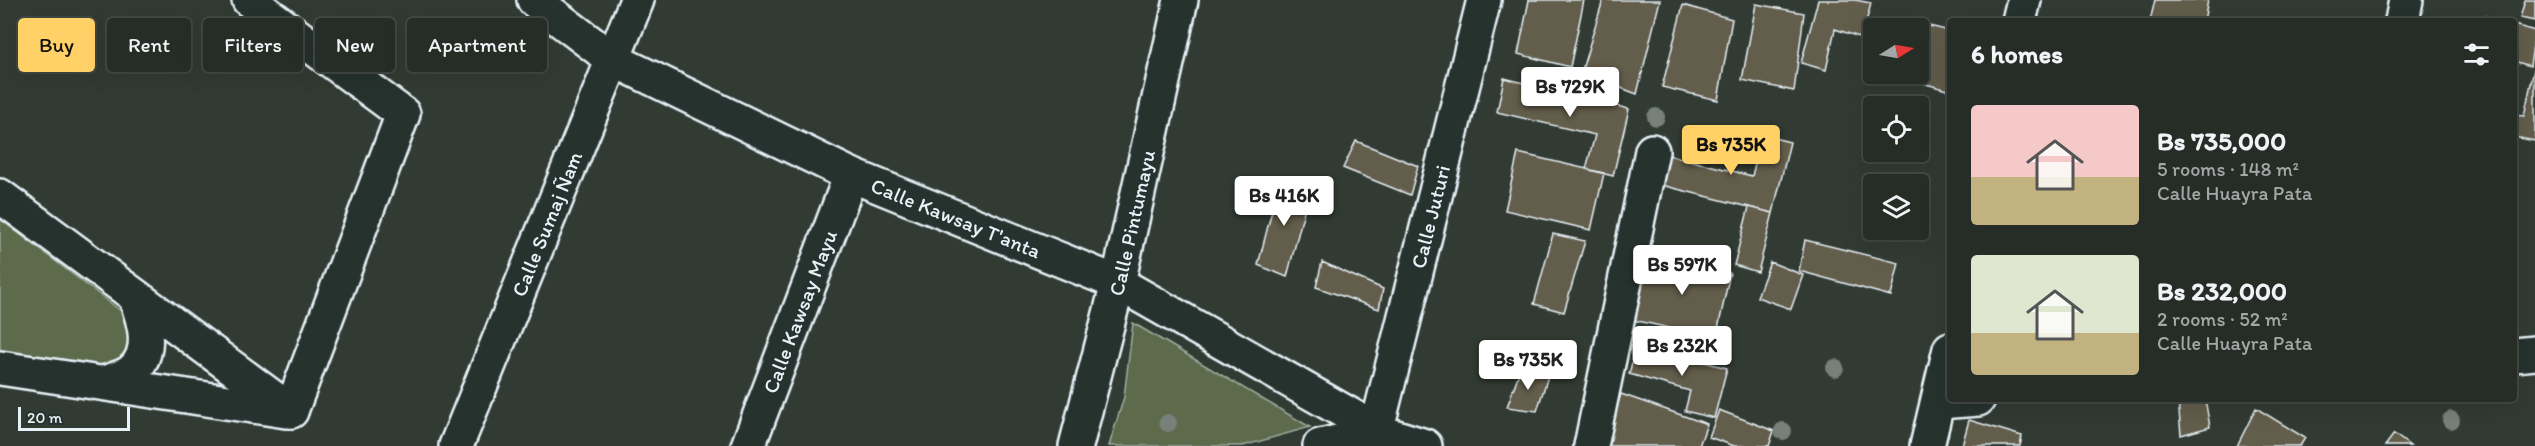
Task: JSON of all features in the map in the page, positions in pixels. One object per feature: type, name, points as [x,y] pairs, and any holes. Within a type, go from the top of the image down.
[{"type":"street","points":[[249,0],[403,114],[291,411]]},
{"type":"street","name":"Calle Kawsay T'anta","points":[[534,0],[612,58],[851,176],[1118,283],[1380,432],[1425,446]]},
{"type":"street","name":"Calle Sumaj Ñam","points":[[456,446],[637,0]]},
{"type":"street","name":"Calle Pintumayu","points":[[1076,446],[1118,283],[1181,0]]},
{"type":"street","name":"Calle Juturi","points":[[1380,432],[1378,424],[1484,0]]},
{"type":"street","points":[[2020,18],[2024,0]]},
{"type":"street","points":[[2403,18],[2406,0]]},
{"type":"street","points":[[1591,446],[1652,151]]},
{"type":"street","name":"Calle Kawsay Mayu","points":[[748,446],[851,176]]},
{"type":"street","points":[[0,196],[291,411]]},
{"type":"street","points":[[104,384],[131,372],[144,356],[144,321],[135,296]]},
{"type":"street","points":[[2517,355],[2535,353]]},
{"type":"street","points":[[1927,446],[1947,363]]},
{"type":"street","points":[[0,368],[291,411]]},
{"type":"street","points":[[1939,402],[1947,401]]},
{"type":"street","points":[[1320,446],[1380,432]]},
{"type":"green space","points":[[0,219],[134,321],[133,353],[107,370],[0,353]]},
{"type":"green space","points":[[1133,323],[1310,427],[1243,446],[1109,446],[1124,397]]},
{"type":"building","points":[[1529,0],[1584,0],[1570,67],[1518,54]]},
{"type":"building","points":[[1603,0],[1660,0],[1637,94],[1581,73]]},
{"type":"building","points":[[1818,0],[1855,0],[1871,3],[1867,18],[1863,18],[1862,38],[1835,29],[1826,70],[1801,63]]},
{"type":"building","points":[[2155,0],[2208,0],[2205,18],[2151,18]]},
{"type":"building","points":[[2525,0],[2535,0],[2535,21],[2520,18]]},
{"type":"building","points":[[1756,4],[1804,13],[1794,91],[1742,80]]},
{"type":"building","points":[[1683,5],[1732,19],[1718,100],[1662,87]]},
{"type":"building","points":[[1929,26],[1947,30],[1947,90],[1926,84],[1929,84]]},
{"type":"building","points":[[2517,26],[2535,31],[2530,66],[2517,62]]},
{"type":"building","points":[[2535,65],[2535,141],[2517,138],[2517,115],[2524,116]]},
{"type":"building","points":[[1504,78],[1629,109],[1613,176],[1586,169],[1595,135],[1497,112]]},
{"type":"building","points":[[1749,132],[1790,142],[1773,213],[1653,183],[1661,153],[1752,176],[1758,151],[1745,148]]},
{"type":"building","points":[[1356,141],[1418,166],[1410,195],[1343,168]]},
{"type":"building","points":[[1518,153],[1604,173],[1591,230],[1505,210]]},
{"type":"building","points":[[1280,179],[1310,188],[1287,277],[1258,265]]},
{"type":"building","points":[[1749,207],[1773,213],[1758,272],[1734,265]]},
{"type":"building","points":[[1553,234],[1585,241],[1564,312],[1534,304]]},
{"type":"building","points":[[1805,240],[1899,263],[1891,296],[1799,271]]},
{"type":"building","points":[[1647,255],[1730,273],[1716,338],[1633,320]]},
{"type":"building","points":[[1322,262],[1383,289],[1379,309],[1316,287]]},
{"type":"building","points":[[1770,262],[1803,275],[1791,309],[1757,297]]},
{"type":"building","points":[[1637,344],[1727,368],[1714,418],[1685,411],[1690,391],[1629,374]]},
{"type":"building","points":[[1520,370],[1548,376],[1537,411],[1507,407]]},
{"type":"building","points":[[1621,394],[1707,424],[1699,446],[1604,446]]},
{"type":"building","points":[[2178,402],[2206,402],[2210,427],[2181,435]]},
{"type":"building","points":[[2256,408],[2305,438],[2300,446],[2237,446]]},
{"type":"building","points":[[1719,410],[1774,431],[1769,446],[1734,446],[1709,437]]},
{"type":"building","points":[[1969,420],[2022,436],[2020,446],[1962,446]]},
{"type":"building","points":[[2394,434],[2410,446],[2385,446]]}]
